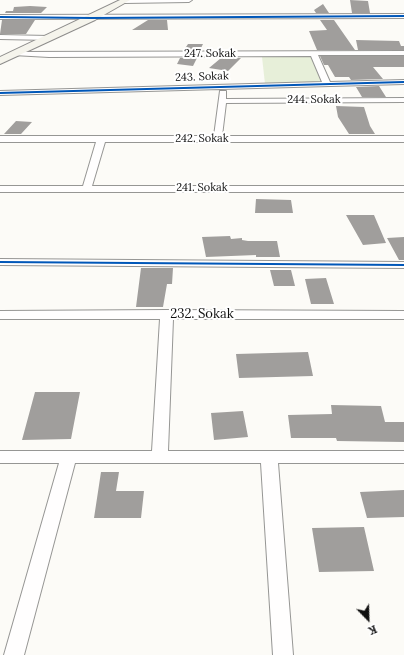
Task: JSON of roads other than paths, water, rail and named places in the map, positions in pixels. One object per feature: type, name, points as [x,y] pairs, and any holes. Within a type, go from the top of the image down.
[{"type":"main road","points":[[0,61],[92,18],[126,0]]},
{"type":"street","points":[[126,0],[189,0]]},
{"type":"street","points":[[0,17],[92,18],[404,16]]},
{"type":"street","points":[[0,37],[49,38]]},
{"type":"street","name":"247. Sokak","points":[[15,54],[404,53]]},
{"type":"street","points":[[314,54],[327,84]]},
{"type":"street","name":"243. Sokak","points":[[0,93],[404,82]]},
{"type":"street","points":[[218,138],[223,101],[223,87]]},
{"type":"street","name":"244. Sokak","points":[[223,101],[404,100]]},
{"type":"street","name":"242. Sokak","points":[[0,139],[404,139]]},
{"type":"street","points":[[87,188],[101,139]]},
{"type":"street","name":"241. Sokak","points":[[0,189],[404,189]]},
{"type":"street","points":[[0,262],[404,265]]},
{"type":"street","points":[[160,457],[167,314]]},
{"type":"street","name":"232. Sokak","points":[[0,315],[404,315]]},
{"type":"street","points":[[0,457],[404,457]]},
{"type":"street","points":[[14,655],[69,457]]},
{"type":"street","points":[[269,457],[283,655]]}]
